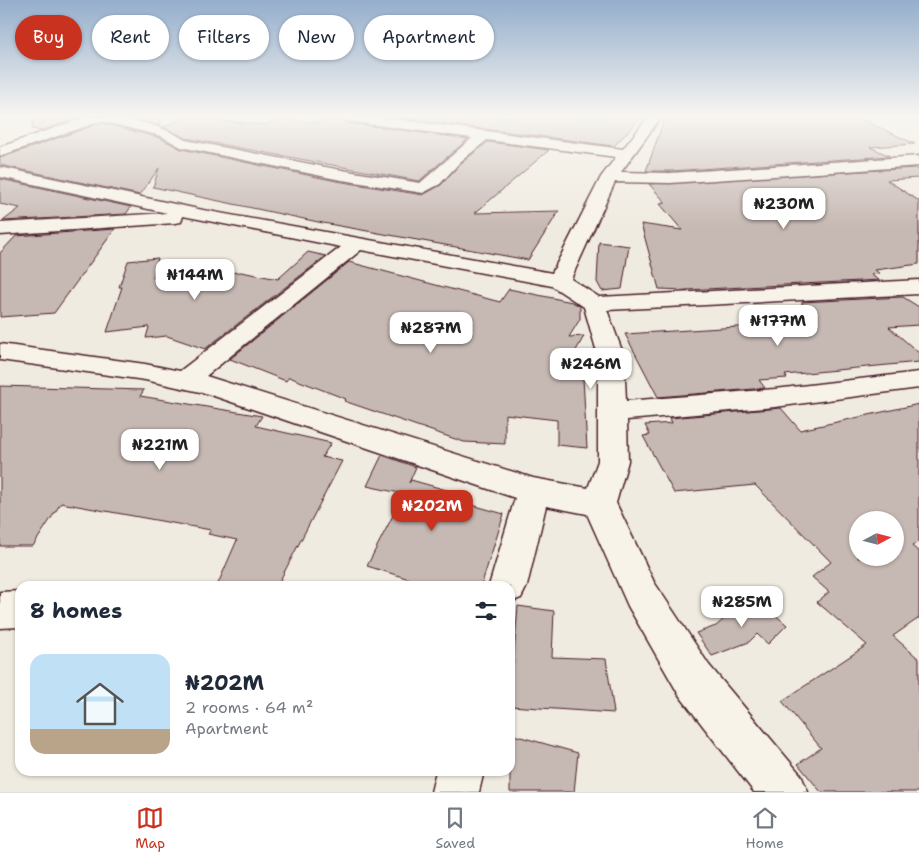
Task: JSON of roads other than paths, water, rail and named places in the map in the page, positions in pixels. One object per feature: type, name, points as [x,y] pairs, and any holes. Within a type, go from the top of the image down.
[{"type":"street","points":[[236,154],[336,174],[423,188],[434,181],[461,154]]},
{"type":"street","points":[[559,281],[610,177],[625,154]]},
{"type":"street","points":[[610,177],[670,178],[919,161]]},
{"type":"street","points":[[0,172],[63,183],[204,216],[559,281],[594,304],[919,287]]},
{"type":"street","points":[[0,229],[204,216]]},
{"type":"street","points":[[185,380],[357,244]]},
{"type":"street","points":[[594,304],[611,356],[613,412],[613,461],[599,503],[641,594],[694,680],[784,792]]},
{"type":"street","points":[[0,352],[144,372],[211,386],[533,491],[599,503]]},
{"type":"street","points":[[613,412],[775,398],[919,380]]},
{"type":"street","points":[[509,581],[533,491]]},
{"type":"street","points":[[0,610],[15,609]]},
{"type":"street","points":[[455,792],[459,776]]}]
